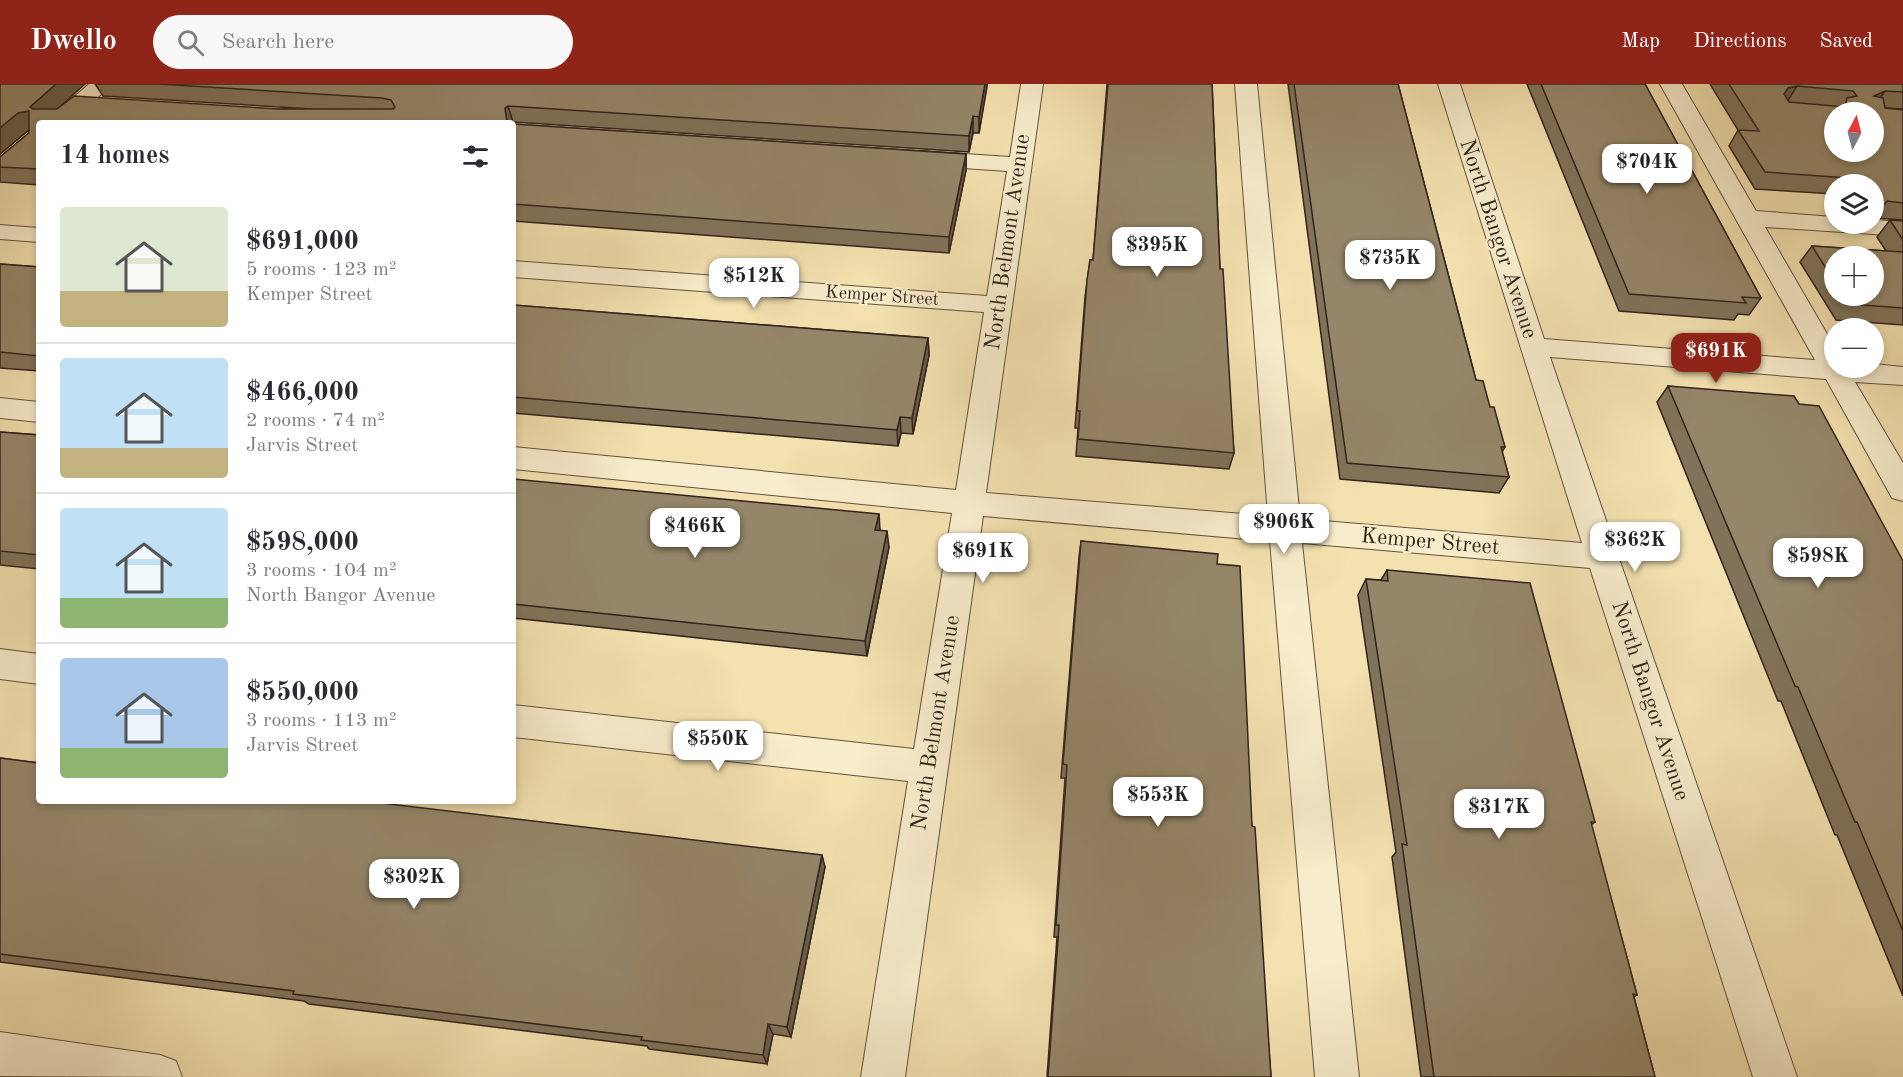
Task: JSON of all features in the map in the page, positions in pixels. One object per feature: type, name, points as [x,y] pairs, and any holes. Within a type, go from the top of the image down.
[{"type":"street","points":[[59,120],[102,84]]},
{"type":"street","name":"North Belmont Avenue","points":[[883,1077],[1032,84]]},
{"type":"street","points":[[1246,84],[1285,530],[1337,1077]]},
{"type":"street","name":"North Bangor Avenue","points":[[1449,84],[1533,347],[1775,1077]]},
{"type":"street","points":[[1671,84],[1824,352]]},
{"type":"street","points":[[80,103],[115,105]]},
{"type":"street","points":[[902,157],[1020,165]]},
{"type":"street","points":[[1748,218],[1903,229]]},
{"type":"street","points":[[0,232],[36,235]]},
{"type":"street","name":"Kemper Street","points":[[516,270],[999,305]]},
{"type":"street","points":[[1533,347],[1824,370]]},
{"type":"street","points":[[1884,375],[1903,376]]},
{"type":"street","points":[[1839,378],[1903,490]]},
{"type":"street","points":[[0,408],[36,412]]},
{"type":"street","name":"Kemper Street","points":[[516,458],[969,502],[1603,557]]},
{"type":"street","points":[[0,664],[36,669]]},
{"type":"street","points":[[516,721],[929,767]]},
{"type":"street","points":[[0,1054],[160,1077]]},
{"type":"building","points":[[0,84],[56,84],[30,107],[33,109],[57,109],[74,96],[279,109],[393,109],[395,107],[391,100],[382,98],[159,84],[985,84],[979,117],[973,116],[969,136],[508,106],[505,108],[507,120],[36,120],[36,169],[0,167],[0,157],[29,133],[29,111],[18,113],[0,128]]},
{"type":"building","points":[[1108,84],[1212,84],[1220,269],[1223,269],[1234,453],[1078,439],[1080,411],[1077,411],[1087,280],[1090,260],[1093,260]]},
{"type":"building","points":[[1294,84],[1398,84],[1476,380],[1483,381],[1490,407],[1494,407],[1505,447],[1501,447],[1509,477],[1347,463]]},
{"type":"building","points":[[1541,84],[1645,84],[1761,298],[1742,297],[1746,303],[1629,294]]},
{"type":"building","points":[[1729,84],[1903,84],[1903,92],[1885,91],[1874,96],[1883,98],[1884,102],[1846,102],[1847,98],[1857,96],[1853,91],[1797,86],[1788,88],[1784,94],[1789,102],[1824,105],[1824,162],[1884,162],[1884,103],[1885,108],[1903,110],[1903,203],[1887,201],[1884,205],[1884,174],[1824,174],[1824,176],[1765,172],[1738,130],[1759,131]]},
{"type":"building","points":[[516,124],[966,154],[949,237],[516,204]]},
{"type":"building","points":[[1890,220],[1903,221],[1903,240]]},
{"type":"building","points":[[1812,246],[1824,247],[1824,265]]},
{"type":"building","points":[[1884,251],[1903,252],[1903,308],[1876,306],[1884,306]]},
{"type":"building","points":[[0,264],[36,267],[36,356],[0,352]]},
{"type":"building","points":[[516,305],[928,338],[912,418],[900,417],[897,430],[516,397]]},
{"type":"building","points":[[1668,386],[1794,396],[1799,404],[1819,406],[1903,561],[1903,931],[1798,687],[1795,686]]},
{"type":"building","points":[[0,432],[36,435],[36,555],[0,551]]},
{"type":"building","points":[[516,479],[879,514],[875,530],[887,531],[865,641],[516,604]]},
{"type":"building","points":[[1081,541],[1218,554],[1217,564],[1240,566],[1252,826],[1255,827],[1271,1077],[1048,1077],[1067,765],[1063,764]]},
{"type":"building","points":[[1387,570],[1530,583],[1595,822],[1591,822],[1637,995],[1633,994],[1655,1077],[1434,1077],[1402,844],[1407,845],[1366,579],[1388,581]]},
{"type":"building","points":[[0,758],[36,763],[36,804],[389,804],[822,855],[787,1027],[768,1024],[763,1055],[641,1040],[642,1037],[293,994],[294,991],[0,954]]}]
